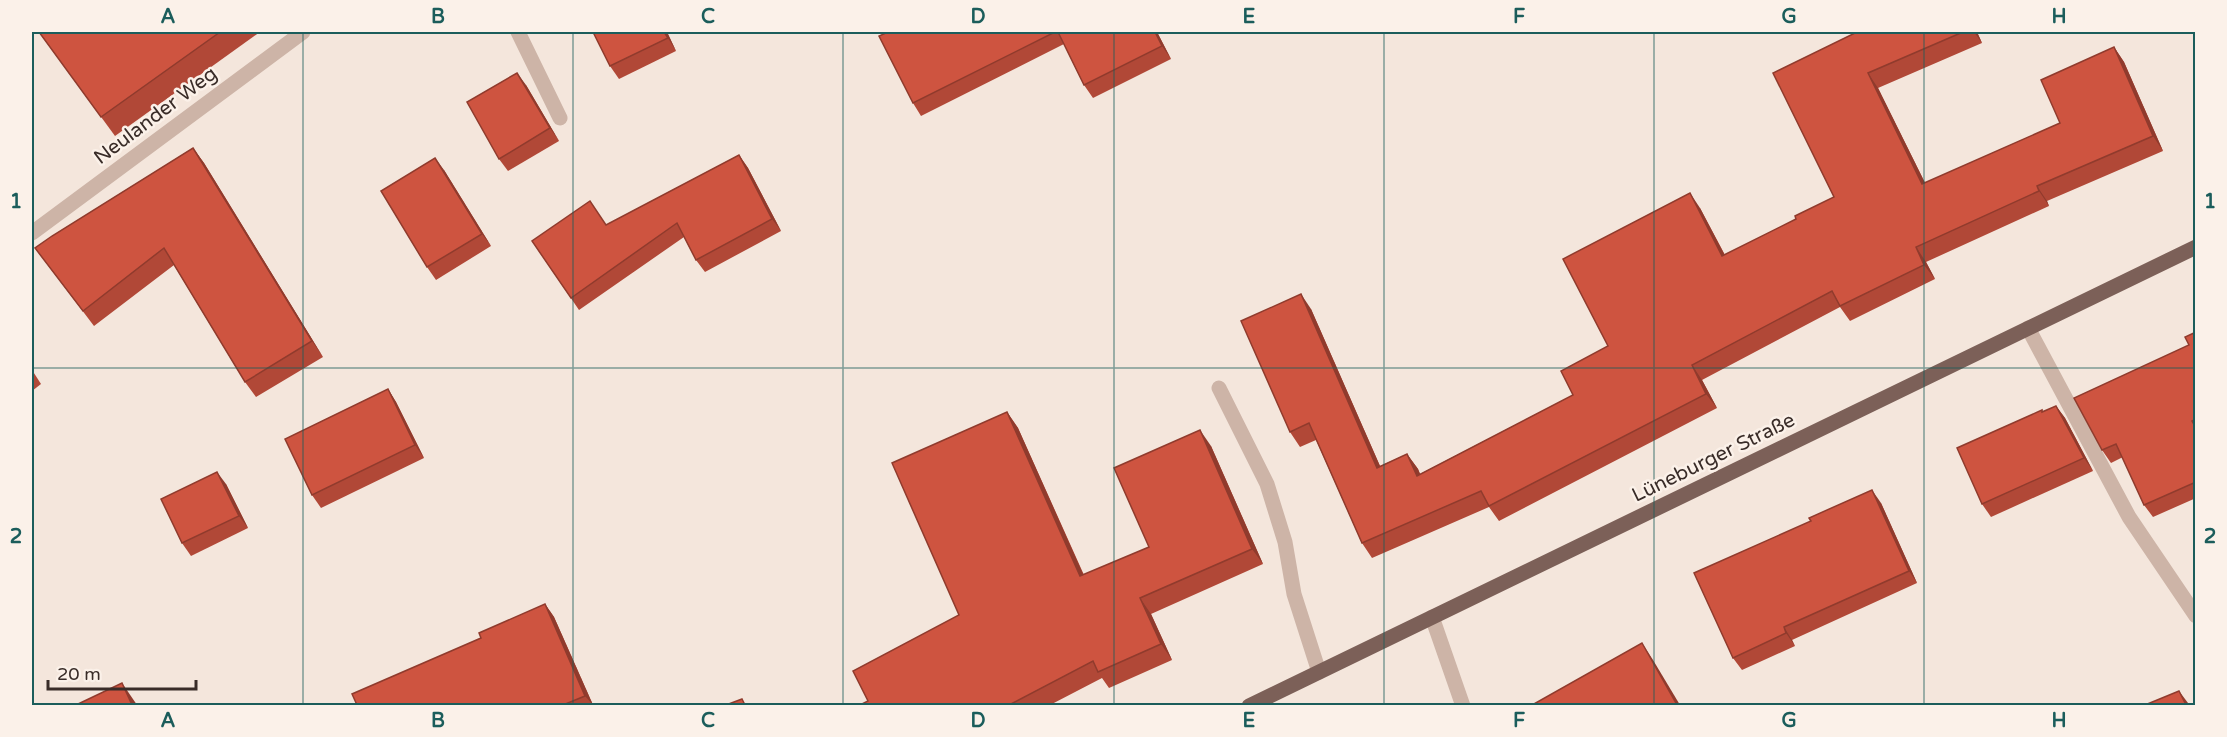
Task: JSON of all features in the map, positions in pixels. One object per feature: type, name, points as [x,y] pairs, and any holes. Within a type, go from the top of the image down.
[{"type":"main road","name":"Lüneburger Straße","points":[[1249,705],[2196,247]]},
{"type":"street","name":"Neulander Weg","points":[[32,233],[303,32]]},
{"type":"street","points":[[518,32],[560,118]]},
{"type":"street","points":[[2028,328],[2129,516],[2196,616]]},
{"type":"street","points":[[1219,388],[1267,484],[1285,542],[1294,594],[1319,672]]},
{"type":"street","points":[[1432,617],[1463,705]]},
{"type":"building","points":[[39,32],[220,32],[101,117]]},
{"type":"building","points":[[593,32],[664,32],[668,38],[610,66]]},
{"type":"building","points":[[888,32],[1055,32],[913,103],[879,36]]},
{"type":"building","points":[[1058,32],[1155,32],[1162,46],[1084,85]]},
{"type":"building","points":[[1857,32],[1963,32],[1868,73],[1922,184],[2060,123],[2041,80],[2114,47],[2153,136],[2037,186],[2039,191],[1916,247],[1924,265],[1840,306],[1832,291],[1692,365],[1706,394],[1489,506],[1481,491],[1362,543],[1309,423],[1290,432],[1241,321],[1301,294],[1377,468],[1407,454],[1417,476],[1573,395],[1561,371],[1608,346],[1563,259],[1690,193],[1722,256],[1834,197],[1773,73]]},
{"type":"building","points":[[517,73],[550,128],[499,159],[467,102]]},
{"type":"building","points":[[193,148],[312,341],[245,382],[164,248],[83,311],[35,248]]},
{"type":"building","points":[[739,155],[772,219],[696,260],[677,223],[571,298],[532,241],[590,201],[606,225]]},
{"type":"building","points":[[435,158],[482,234],[427,267],[381,191]]},
{"type":"building","points":[[2196,332],[2196,419],[2192,421],[2196,428],[2196,482],[2144,505],[2116,444],[2102,450],[2074,398],[2189,345],[2185,337]]},
{"type":"building","points":[[388,389],[415,445],[312,495],[285,439]]},
{"type":"building","points":[[2056,406],[2084,458],[1982,504],[1957,448]]},
{"type":"building","points":[[1007,412],[1080,576],[1149,547],[1114,468],[1200,430],[1252,549],[1140,598],[1161,644],[1098,672],[1093,661],[1009,705],[860,705],[868,701],[853,671],[959,615],[892,463]]},
{"type":"building","points":[[217,472],[239,516],[182,543],[161,499]]},
{"type":"building","points":[[1872,490],[1909,571],[1784,627],[1786,633],[1733,658],[1694,573],[1811,521],[1809,518]]},
{"type":"building","points":[[545,604],[585,696],[563,705],[357,705],[352,694],[481,638],[479,633]]},
{"type":"building","points":[[1642,643],[1677,705],[1532,705]]},
{"type":"building","points":[[122,683],[132,705],[76,705]]},
{"type":"building","points":[[2179,691],[2186,705],[2145,705]]},
{"type":"building","points":[[742,699],[745,705],[726,705]]}]
